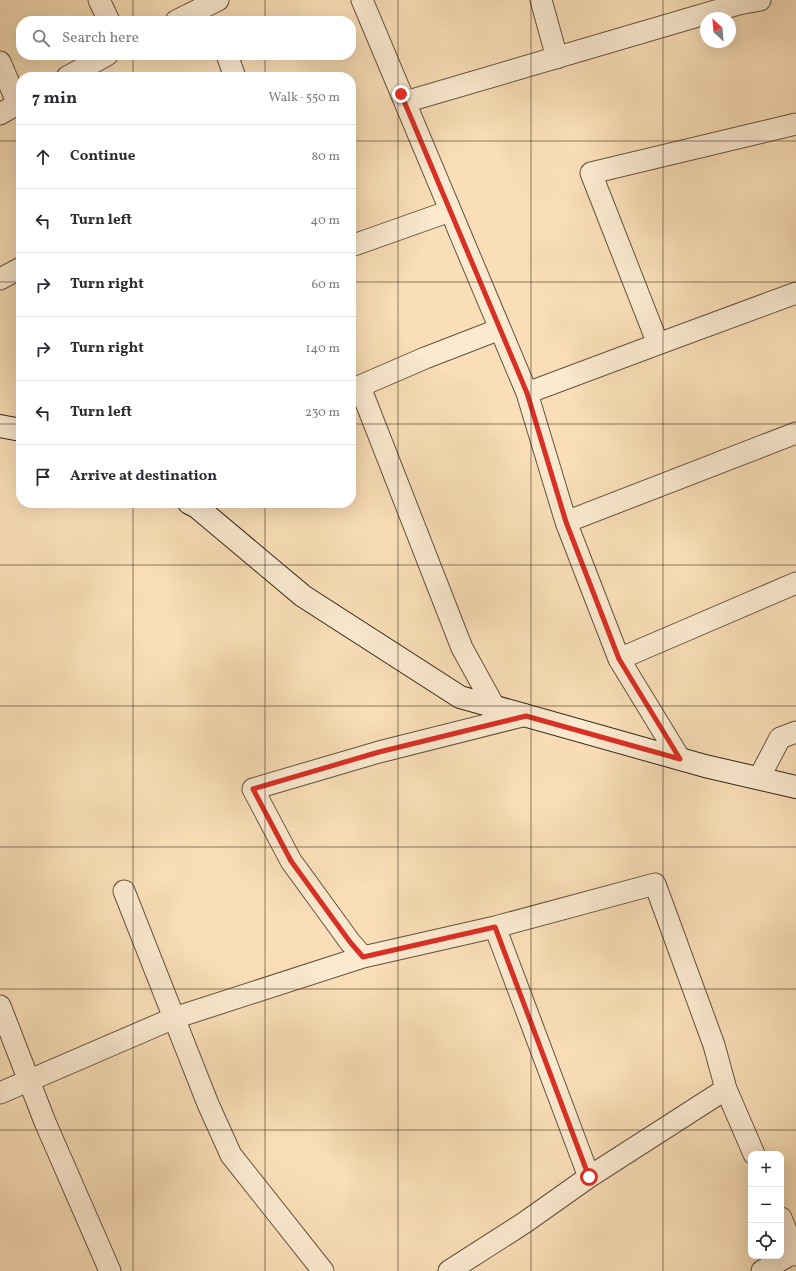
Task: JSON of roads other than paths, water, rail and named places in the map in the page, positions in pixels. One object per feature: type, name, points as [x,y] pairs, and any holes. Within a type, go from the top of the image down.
[{"type":"street","points":[[99,0],[107,16]]},
{"type":"street","points":[[362,0],[527,393],[566,522],[619,659],[680,759]]},
{"type":"street","points":[[541,0],[556,58]]},
{"type":"street","points":[[405,102],[738,4],[760,0]]},
{"type":"street","points":[[189,16],[212,7]]},
{"type":"street","points":[[76,72],[97,60]]},
{"type":"street","points":[[229,60],[233,72]]},
{"type":"street","points":[[0,62],[16,95]]},
{"type":"street","points":[[0,114],[16,105]]},
{"type":"street","points":[[658,344],[591,173],[796,124]]},
{"type":"street","points":[[356,244],[450,211]]},
{"type":"street","points":[[0,279],[16,271]]},
{"type":"street","points":[[527,393],[796,293]]},
{"type":"street","points":[[494,706],[462,648],[356,389],[425,358],[500,328]]},
{"type":"street","points":[[0,426],[16,429]]},
{"type":"street","points":[[566,522],[796,433]]},
{"type":"street","points":[[198,508],[303,596],[460,697],[680,759],[796,787]]},
{"type":"street","points":[[619,659],[796,583]]},
{"type":"street","points":[[363,957],[350,942],[291,861],[253,789],[379,752],[526,716]]},
{"type":"street","points":[[759,778],[780,738],[796,732]]},
{"type":"street","points":[[0,1093],[174,1018],[363,957],[495,927],[655,884],[714,1045],[726,1089],[753,1151]]},
{"type":"street","points":[[124,891],[208,1104],[232,1155],[323,1271]]},
{"type":"street","points":[[495,927],[589,1177]]},
{"type":"street","points":[[0,1006],[45,1122],[110,1271]]},
{"type":"street","points":[[449,1271],[524,1223],[589,1177],[726,1089]]},
{"type":"street","points":[[762,1271],[796,1253],[783,1223]]}]
